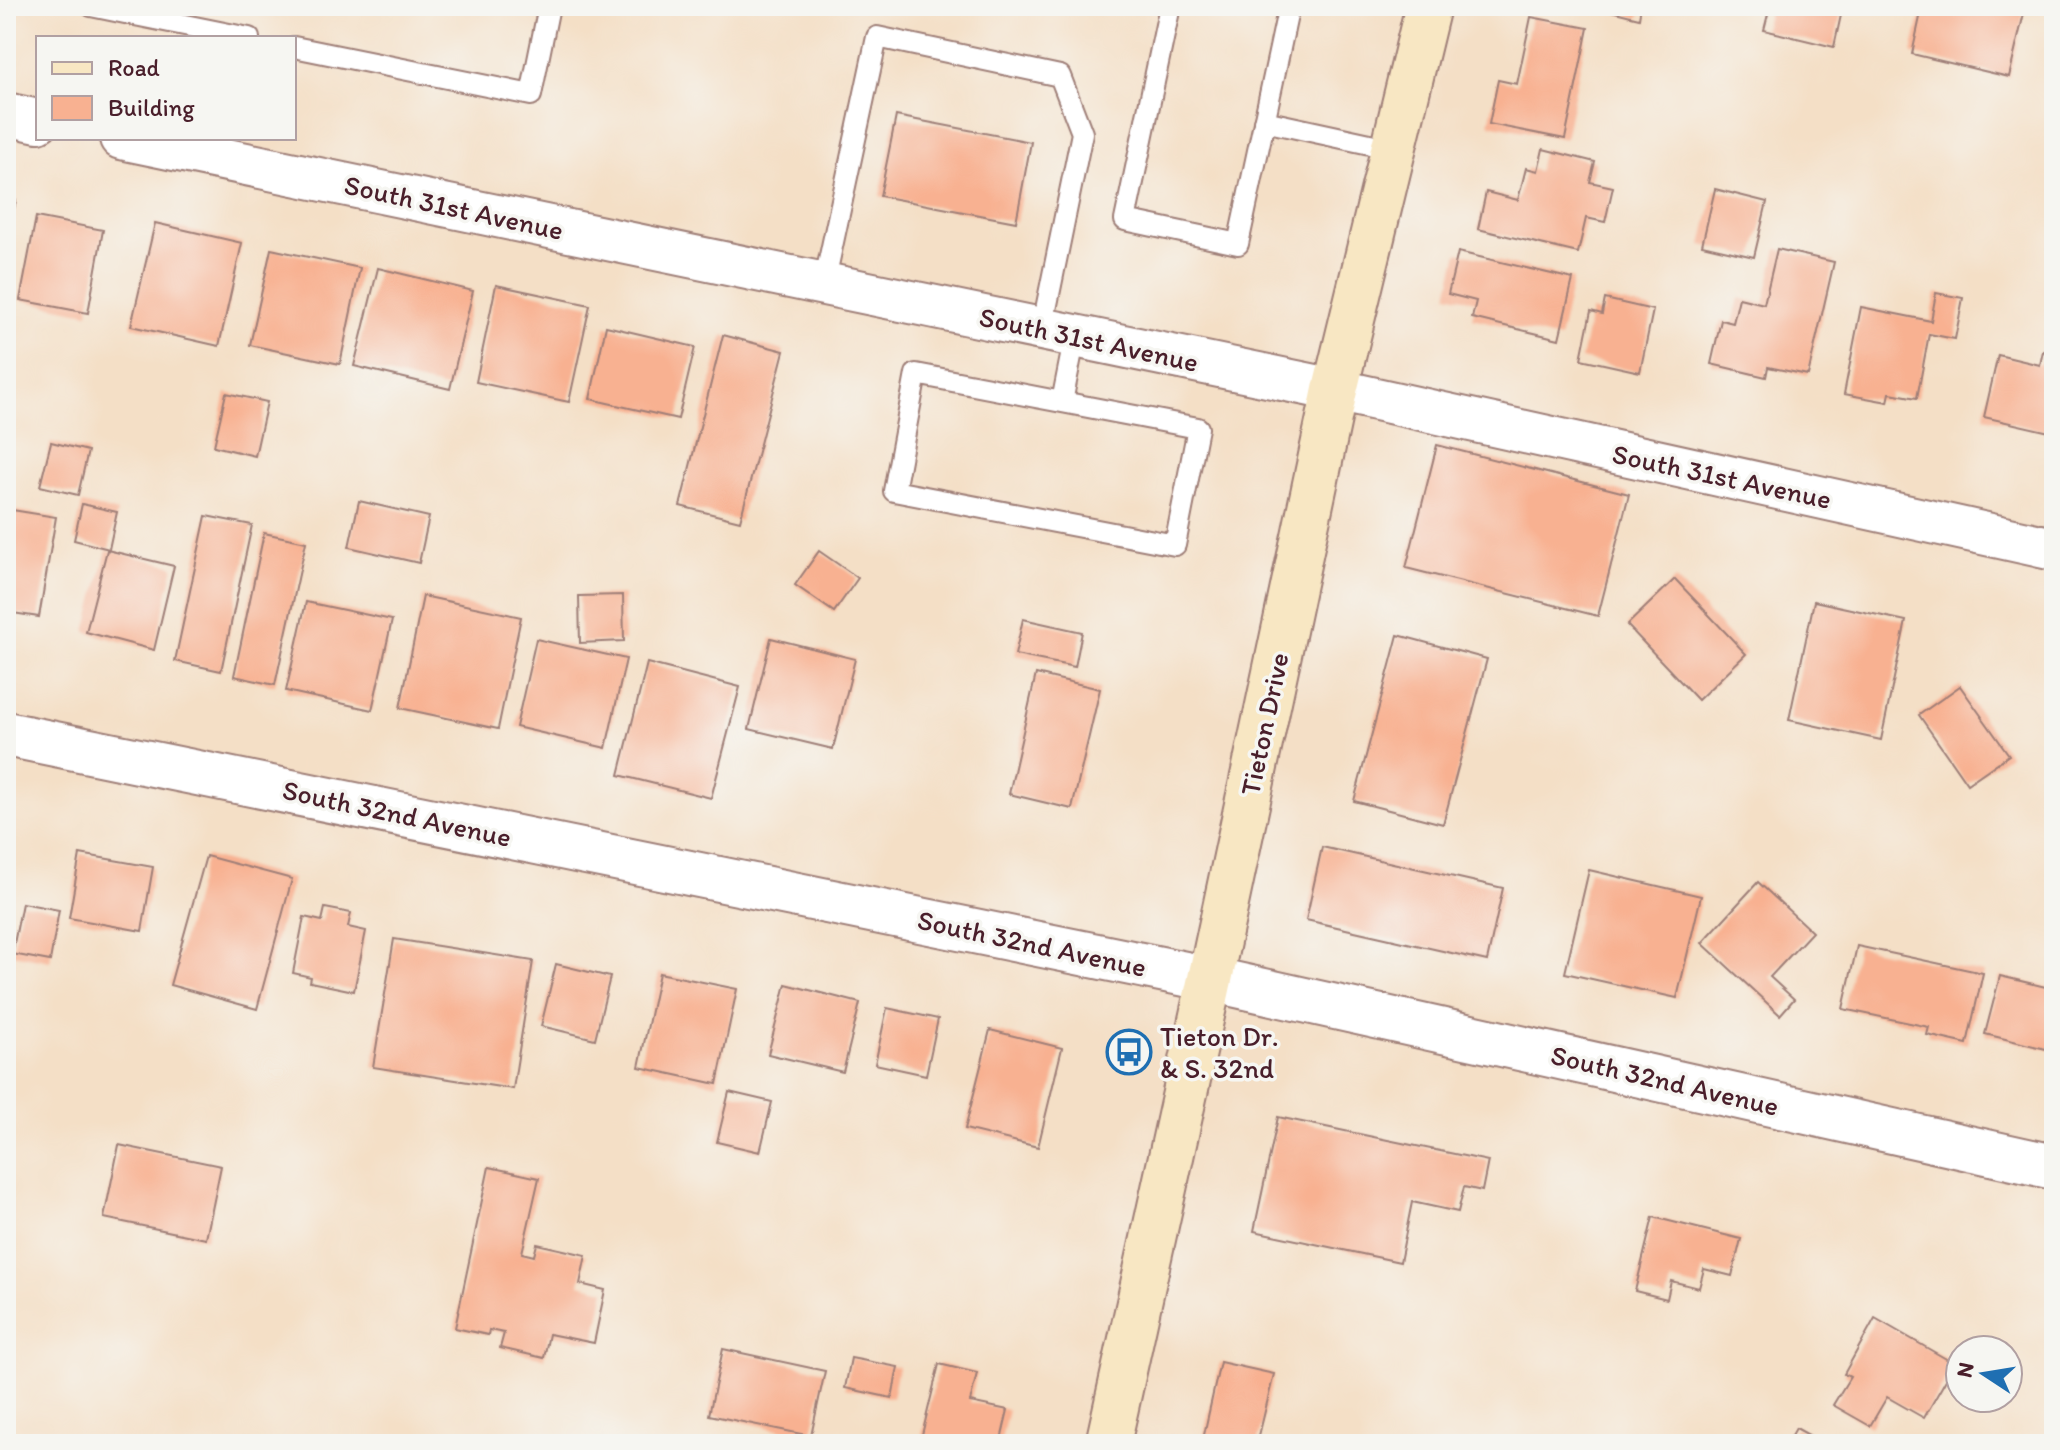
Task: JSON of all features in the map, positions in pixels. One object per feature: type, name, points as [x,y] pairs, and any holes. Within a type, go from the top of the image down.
[{"type":"main road","name":"Tieton Drive","points":[[1108,1444],[1335,390],[1428,6]]},
{"type":"street","points":[[6,114],[36,121]]},
{"type":"street","name":"South 31st Avenue","points":[[131,140],[1335,390],[2054,549]]},
{"type":"street","name":"South 32nd Avenue","points":[[6,734],[1210,979],[2054,1167]]},
{"type":"lane","points":[[91,6],[131,10],[241,36]]},
{"type":"lane","points":[[296,47],[531,95],[549,6]]},
{"type":"lane","points":[[1170,6],[1125,220],[1238,244],[1289,6]]},
{"type":"lane","points":[[824,284],[877,37],[1060,76],[1082,133],[1058,333],[1062,402]]},
{"type":"lane","points":[[1264,121],[1393,149]]},
{"type":"lane","points":[[916,374],[1062,402],[1198,428],[1175,545],[894,491],[916,374]]},
{"type":"building","points":[[1591,6],[1641,6],[1639,18]]},
{"type":"building","points":[[1770,6],[1843,6],[1834,47],[1764,30]]},
{"type":"building","points":[[1942,6],[2002,6],[2024,13],[2009,77],[1912,54],[1922,8],[1940,13]]},
{"type":"building","points":[[1531,17],[1588,28],[1565,139],[1489,124],[1498,80],[1517,84]]},
{"type":"building","points":[[896,116],[1031,142],[1016,222],[880,196]]},
{"type":"building","points":[[1543,149],[1595,162],[1590,182],[1613,187],[1605,222],[1586,218],[1578,253],[1478,229],[1486,192],[1518,200],[1526,168],[1538,171]]},
{"type":"building","points":[[1715,189],[1767,202],[1754,257],[1702,245]]},
{"type":"building","points":[[6,198],[16,200],[7,241],[6,241]]},
{"type":"building","points":[[36,217],[103,230],[88,313],[20,300]]},
{"type":"building","points":[[155,223],[242,243],[219,346],[131,326]]},
{"type":"building","points":[[271,249],[360,268],[340,364],[250,345]]},
{"type":"building","points":[[1777,249],[1834,262],[1808,375],[1768,367],[1766,377],[1711,364],[1721,320],[1733,323],[1739,298],[1764,304]]},
{"type":"building","points":[[1458,252],[1573,279],[1559,339],[1472,318],[1476,301],[1448,294]]},
{"type":"building","points":[[378,268],[473,291],[450,389],[354,366]]},
{"type":"building","points":[[496,285],[590,305],[569,402],[476,382]]},
{"type":"building","points":[[1936,293],[1963,298],[1955,339],[1929,334],[1917,398],[1890,393],[1888,402],[1844,394],[1861,307],[1931,321]]},
{"type":"building","points":[[1605,299],[1653,310],[1640,372],[1581,359],[1591,311],[1602,314]]},
{"type":"building","points":[[606,326],[695,347],[678,419],[590,399]]},
{"type":"building","points":[[723,335],[784,351],[740,521],[680,506]]},
{"type":"building","points":[[2043,351],[2054,354],[2054,433],[1984,417],[1998,355],[2040,365]]},
{"type":"building","points":[[226,393],[267,402],[255,456],[214,446]]},
{"type":"building","points":[[51,442],[88,451],[78,495],[40,486]]},
{"type":"building","points":[[1437,445],[1629,494],[1598,616],[1406,568]]},
{"type":"building","points":[[359,501],[429,517],[419,563],[349,547]]},
{"type":"building","points":[[82,504],[117,512],[109,549],[74,540]]},
{"type":"building","points":[[6,509],[56,517],[39,617],[6,612]]},
{"type":"building","points":[[206,516],[252,525],[221,671],[175,661]]},
{"type":"building","points":[[264,533],[306,542],[275,685],[234,676]]},
{"type":"building","points":[[107,550],[174,566],[154,650],[86,632]]},
{"type":"building","points":[[819,551],[858,578],[834,612],[795,585]]},
{"type":"building","points":[[1675,579],[1746,654],[1698,700],[1627,625]]},
{"type":"building","points":[[623,595],[624,641],[580,643],[579,596]]},
{"type":"building","points":[[423,596],[521,617],[498,729],[400,708]]},
{"type":"building","points":[[1814,601],[1906,621],[1881,740],[1789,720]]},
{"type":"building","points":[[306,602],[392,620],[372,710],[286,691]]},
{"type":"building","points":[[1023,619],[1082,632],[1075,667],[1015,655]]},
{"type":"building","points":[[1398,635],[1487,659],[1443,824],[1354,801]]},
{"type":"building","points":[[771,638],[855,659],[833,749],[749,729]]},
{"type":"building","points":[[536,639],[626,659],[606,748],[516,727]]},
{"type":"building","points":[[647,663],[740,687],[711,798],[619,775]]},
{"type":"building","points":[[1036,674],[1100,689],[1072,809],[1009,794]]},
{"type":"building","points":[[1960,686],[2009,755],[1967,784],[1919,715]]},
{"type":"building","points":[[1322,847],[1503,888],[1487,961],[1306,920]]},
{"type":"building","points":[[80,854],[153,867],[142,931],[69,918]]},
{"type":"building","points":[[206,856],[292,879],[257,1009],[170,985]]},
{"type":"building","points":[[1589,870],[1701,896],[1677,998],[1565,973]]},
{"type":"building","points":[[1758,882],[1812,932],[1770,977],[1794,999],[1780,1015],[1702,943]]},
{"type":"building","points":[[22,903],[59,910],[50,961],[12,954]]},
{"type":"building","points":[[325,908],[351,913],[348,927],[366,931],[354,991],[310,982],[311,977],[293,973],[304,917],[322,921]]},
{"type":"building","points":[[394,939],[533,961],[513,1089],[373,1067]]},
{"type":"building","points":[[1857,946],[1983,973],[1967,1044],[1927,1035],[1929,1027],[1843,1009]]},
{"type":"building","points":[[556,964],[610,977],[595,1039],[541,1026]]},
{"type":"building","points":[[659,973],[737,989],[717,1084],[639,1067]]},
{"type":"building","points":[[2000,976],[2054,989],[2054,1051],[1985,1034]]},
{"type":"building","points":[[786,984],[860,1003],[843,1072],[768,1054]]},
{"type":"building","points":[[887,1008],[938,1019],[926,1075],[875,1064]]},
{"type":"building","points":[[990,1030],[1062,1048],[1038,1147],[965,1129]]},
{"type":"building","points":[[729,1092],[772,1102],[760,1152],[717,1142]]},
{"type":"building","points":[[1278,1117],[1488,1161],[1482,1191],[1464,1187],[1458,1212],[1412,1202],[1400,1262],[1254,1231]]},
{"type":"building","points":[[119,1145],[221,1166],[206,1239],[104,1218]]},
{"type":"building","points":[[489,1167],[539,1178],[522,1253],[534,1256],[537,1244],[586,1255],[580,1284],[605,1290],[594,1343],[549,1334],[544,1358],[500,1348],[504,1333],[489,1330],[488,1335],[455,1328]]},
{"type":"building","points":[[1653,1217],[1741,1239],[1732,1276],[1704,1269],[1699,1288],[1671,1281],[1667,1299],[1635,1291]]},
{"type":"building","points":[[1875,1318],[1944,1358],[1944,1383],[1924,1418],[1887,1397],[1870,1426],[1833,1405],[1850,1377],[1844,1374]]},
{"type":"building","points":[[723,1349],[825,1371],[811,1436],[709,1415]]},
{"type":"building","points":[[851,1358],[898,1367],[892,1398],[845,1388]]},
{"type":"building","points":[[1220,1362],[1274,1374],[1257,1444],[1202,1444]]},
{"type":"building","points":[[939,1364],[977,1373],[970,1402],[1008,1410],[1000,1444],[920,1443]]},
{"type":"building","points":[[1796,1428],[1825,1444],[1787,1444]]},
{"type":"place","name":"Tieton Dr. & S. 32nd","points":[[1129,1052]]}]
